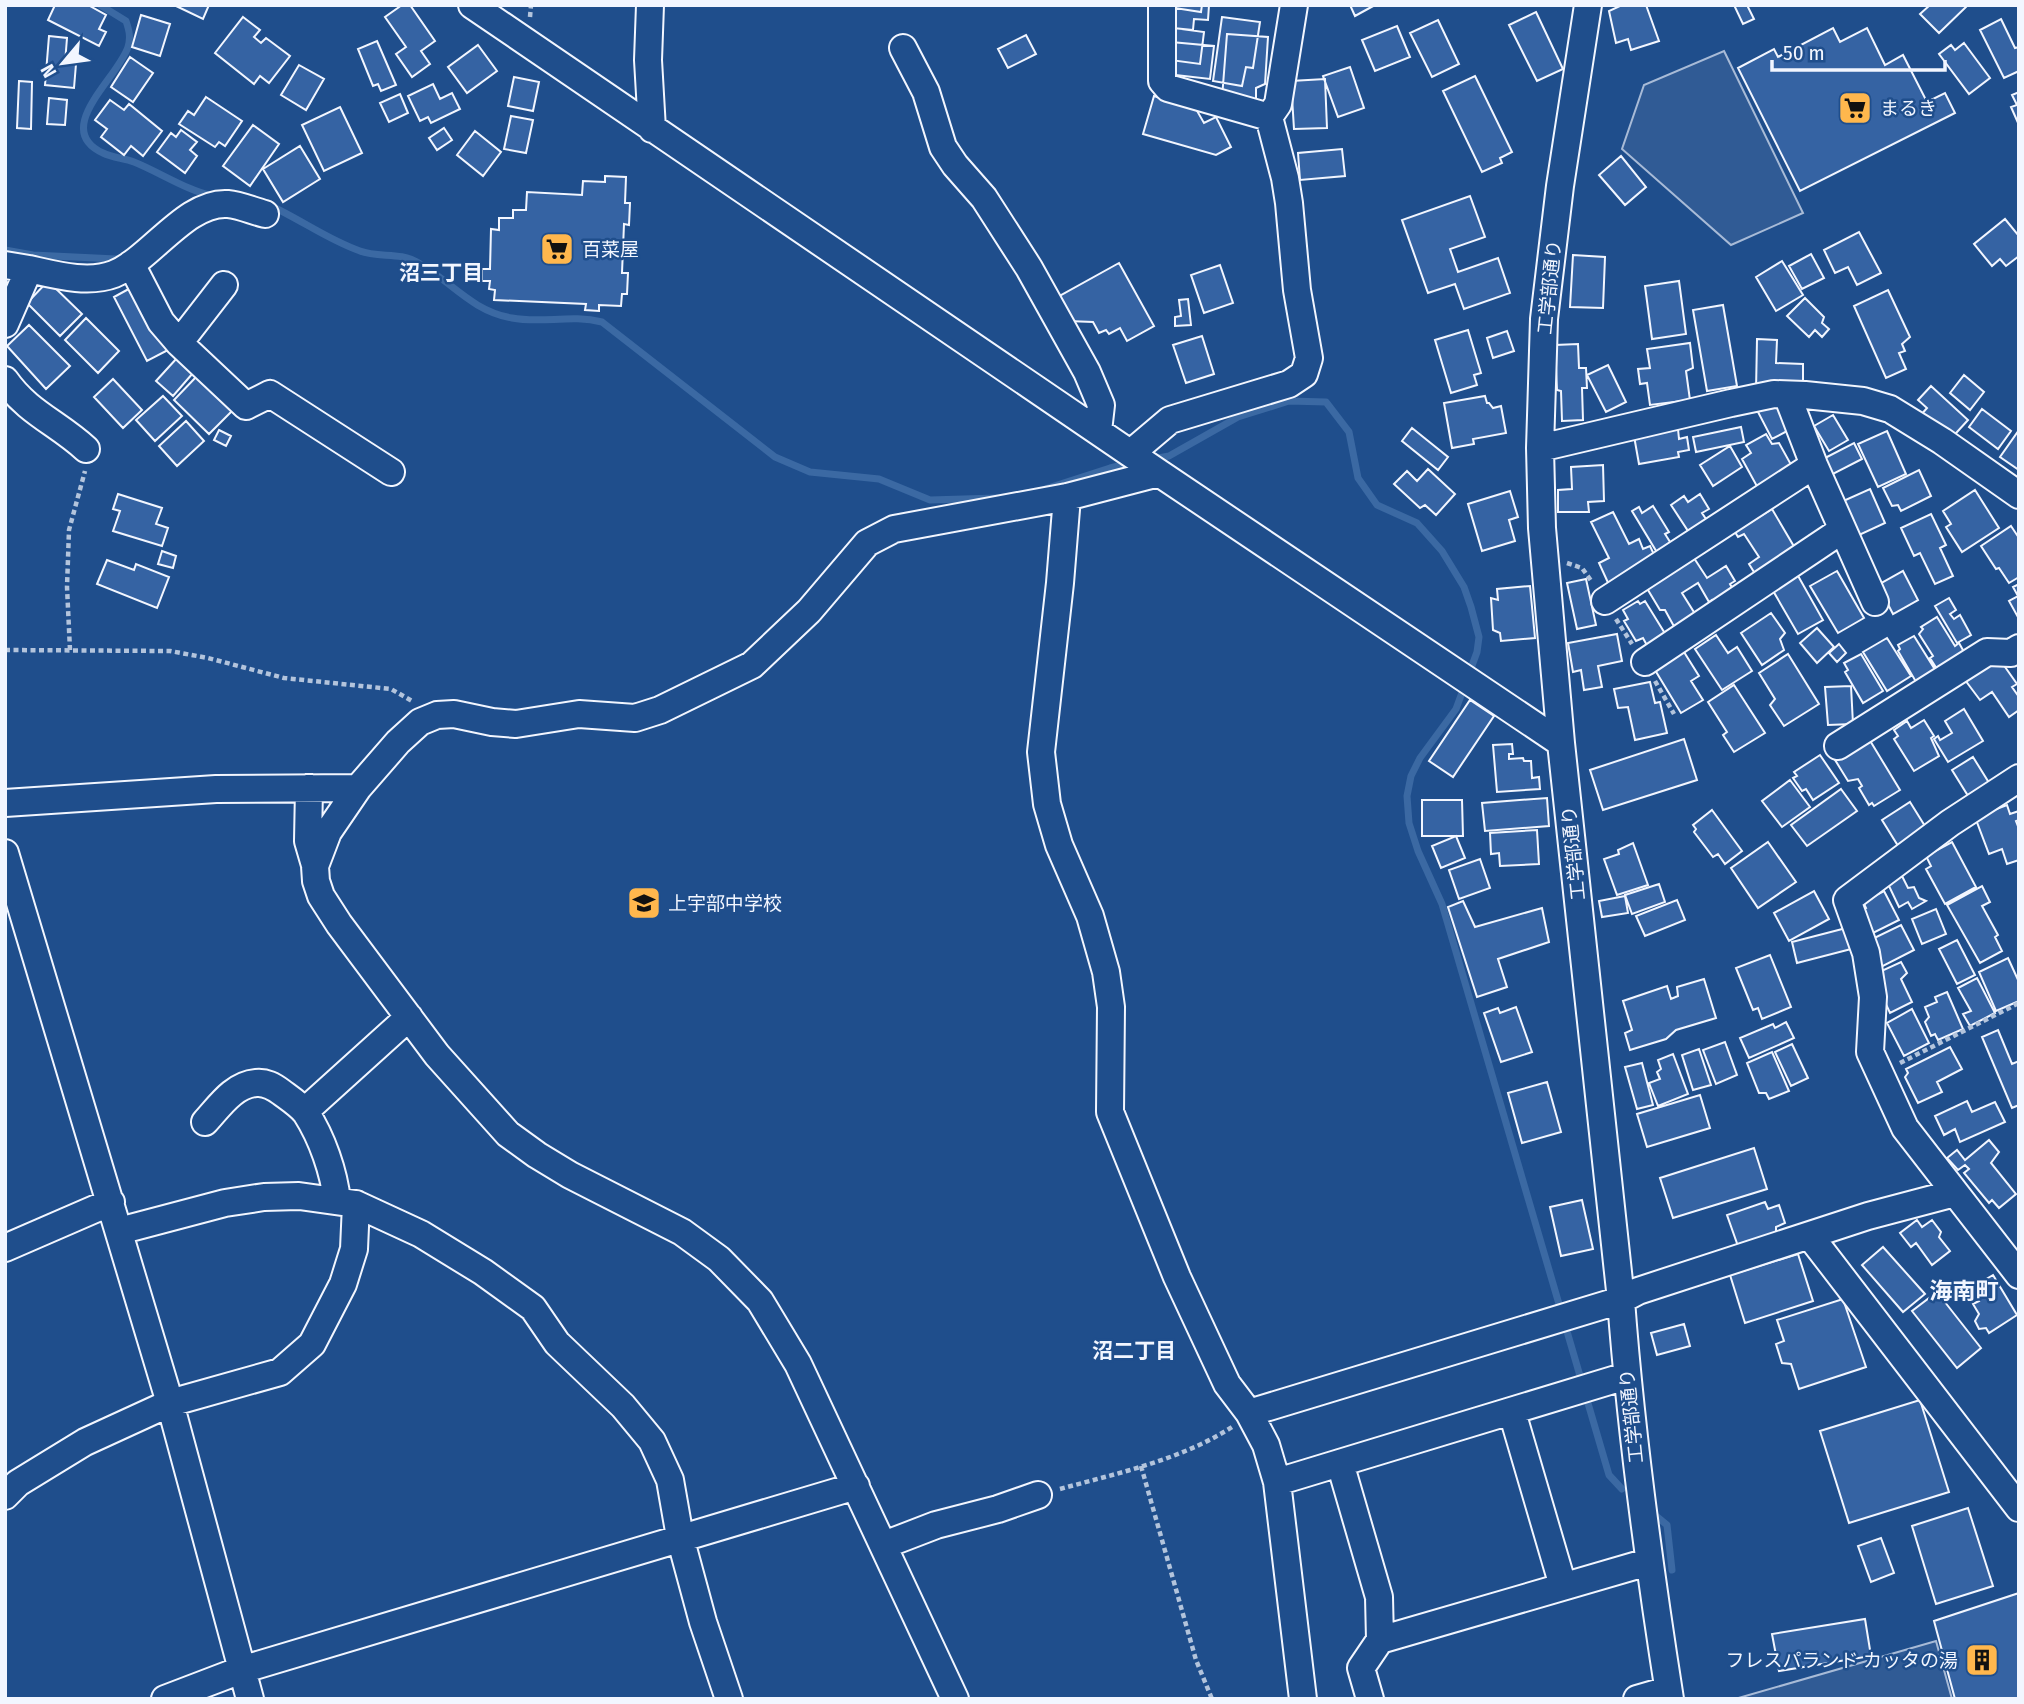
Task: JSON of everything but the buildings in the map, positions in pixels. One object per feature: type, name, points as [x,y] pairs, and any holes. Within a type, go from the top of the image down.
[{"type":"street","points":[[472,5],[1561,743]]},
{"type":"street","points":[[650,5],[648,60],[652,129]]},
{"type":"street","points":[[1162,5],[1162,81],[1168,88],[1269,117]]},
{"type":"street","points":[[1130,453],[1170,420],[1289,384],[1304,374],[1309,358],[1297,290],[1287,190],[1269,117],[1278,104],[1294,5]]},
{"type":"street","name":"工学部通り","points":[[1588,5],[1560,186],[1544,319],[1540,448],[1544,557],[1561,743],[1621,1300],[1626,1376],[1648,1562],[1669,1694]]},
{"type":"street","points":[[903,48],[926,92],[943,147],[984,198],[1029,268],[1087,372],[1101,405],[1098,431]]},
{"type":"street","points":[[5,324],[17,267],[61,276],[94,279],[115,274],[131,264],[204,208],[227,204],[265,214]]},
{"type":"street","points":[[131,264],[162,322],[179,343],[246,406],[270,394],[391,472]]},
{"type":"street","points":[[179,343],[224,285]]},
{"type":"street","points":[[5,380],[36,414],[68,433],[86,449]]},
{"type":"street","points":[[1540,448],[1774,394],[1863,401],[1890,409],[1942,441],[2019,495]]},
{"type":"street","points":[[1787,395],[1814,465],[1875,602]]},
{"type":"street","points":[[1605,601],[1814,465]]},
{"type":"street","points":[[315,866],[328,832],[358,788],[398,742],[420,722],[437,715],[454,714],[516,724],[579,714],[635,718],[660,709],[752,665],[809,611],[867,543],[894,529],[1067,497],[1159,473]]},
{"type":"street","points":[[1067,497],[1041,752],[1047,804],[1059,845],[1090,916],[1106,972],[1111,1007],[1110,1112],[1177,1276],[1227,1384],[1249,1413],[1266,1445],[1277,1482],[1303,1699]]},
{"type":"street","points":[[1645,663],[1842,530]]},
{"type":"street","points":[[1838,746],[1987,652],[2011,653],[2019,648]]},
{"type":"street","points":[[2019,778],[1950,823],[1847,900],[1866,953],[1873,997],[1870,1052],[1905,1128],[2019,1275]]},
{"type":"street","points":[[309,788],[308,841],[321,896],[339,924],[465,1088],[508,1134],[537,1155],[570,1175],[682,1232],[719,1259],[761,1301],[798,1364],[955,1699]]},
{"type":"street","points":[[5,803],[216,789],[358,788]]},
{"type":"street","points":[[5,853],[170,1403],[250,1699]]},
{"type":"street","points":[[304,1111],[409,1017]]},
{"type":"street","points":[[5,1496],[18,1483],[85,1442],[170,1403],[280,1372],[312,1344],[343,1284],[354,1249],[346,1202],[304,1111],[268,1083],[256,1083],[243,1086],[230,1094],[205,1122]]},
{"type":"street","points":[[1249,1413],[1621,1300],[1638,1291],[1868,1216],[1955,1193]]},
{"type":"street","points":[[119,1231],[225,1203],[264,1197],[299,1196],[346,1202],[421,1234],[483,1272],[533,1308],[557,1343],[623,1406],[652,1441],[670,1480],[680,1537],[703,1622],[729,1699]]},
{"type":"street","points":[[5,1248],[111,1202]]},
{"type":"street","points":[[1810,1236],[2019,1508]]},
{"type":"street","points":[[1277,1482],[1626,1376]]},
{"type":"street","points":[[1512,1412],[1563,1586]]},
{"type":"street","points":[[1340,1463],[1379,1597],[1380,1640],[1361,1668],[1370,1699]]},
{"type":"street","points":[[165,1699],[242,1670],[856,1486]]},
{"type":"street","points":[[884,1545],[936,1525],[998,1509],[1038,1495]]},
{"type":"street","points":[[1380,1640],[1648,1562]]},
{"type":"street","points":[[1637,1699],[1669,1694]]},
{"type":"path","points":[[69,650],[69,530],[86,470],[86,449]]},
{"type":"path","points":[[1544,557],[1582,568],[1645,663],[1674,714]]},
{"type":"path","points":[[5,650],[170,651],[284,678],[391,689],[437,715]]},
{"type":"path","points":[[1894,1066],[2019,1003]]},
{"type":"path","points":[[1038,1495],[1183,1452],[1217,1437],[1249,1413]]},
{"type":"path","points":[[1141,1466],[1196,1660],[1212,1699]]},
{"type":"shaded area","points":[[1724,51],[1803,213],[1731,245],[1622,149],[1644,85]]},
{"type":"shaded area","name":"フレスパランド カッタの湯","points":[[1936,1641],[1952,1699],[1735,1699]]},
{"type":"waterway","points":[[100,5],[126,21],[129,40],[122,59],[85,117],[84,131],[89,143],[107,155],[134,162],[184,186],[213,196]]},
{"type":"waterway","points":[[269,205],[360,251],[403,257],[417,262],[473,302],[498,314],[523,320],[579,319],[602,322],[775,457],[810,472],[879,479],[930,500],[996,498]]},
{"type":"waterway","points":[[5,250],[33,255],[116,259],[123,257]]},
{"type":"waterway","points":[[1153,459],[1169,456],[1238,417],[1289,401],[1326,402],[1349,432],[1358,478],[1377,505],[1417,523],[1442,551],[1464,587],[1479,637],[1477,652],[1456,709],[1420,758],[1411,776],[1407,796],[1409,823],[1418,851],[1442,904],[1609,1475],[1622,1489]]},
{"type":"waterway","points":[[1045,489],[1131,463]]},
{"type":"waterway","points":[[1656,1516],[1667,1525],[1672,1570]]},
{"type":"place","name":"まるき","points":[[1855,108]]},
{"type":"place","name":"百菜屋","points":[[557,249]]},
{"type":"place","name":"上宇部中学校","points":[[644,903]]},
{"type":"place","name":"フレスパランド カッタの湯","points":[[1982,1660]]},
{"type":"district","name":"沼三丁目","points":[[441,273]]},
{"type":"district","name":"海南町","points":[[1964,1291]]},
{"type":"district","name":"沼二丁目","points":[[1134,1351]]}]
